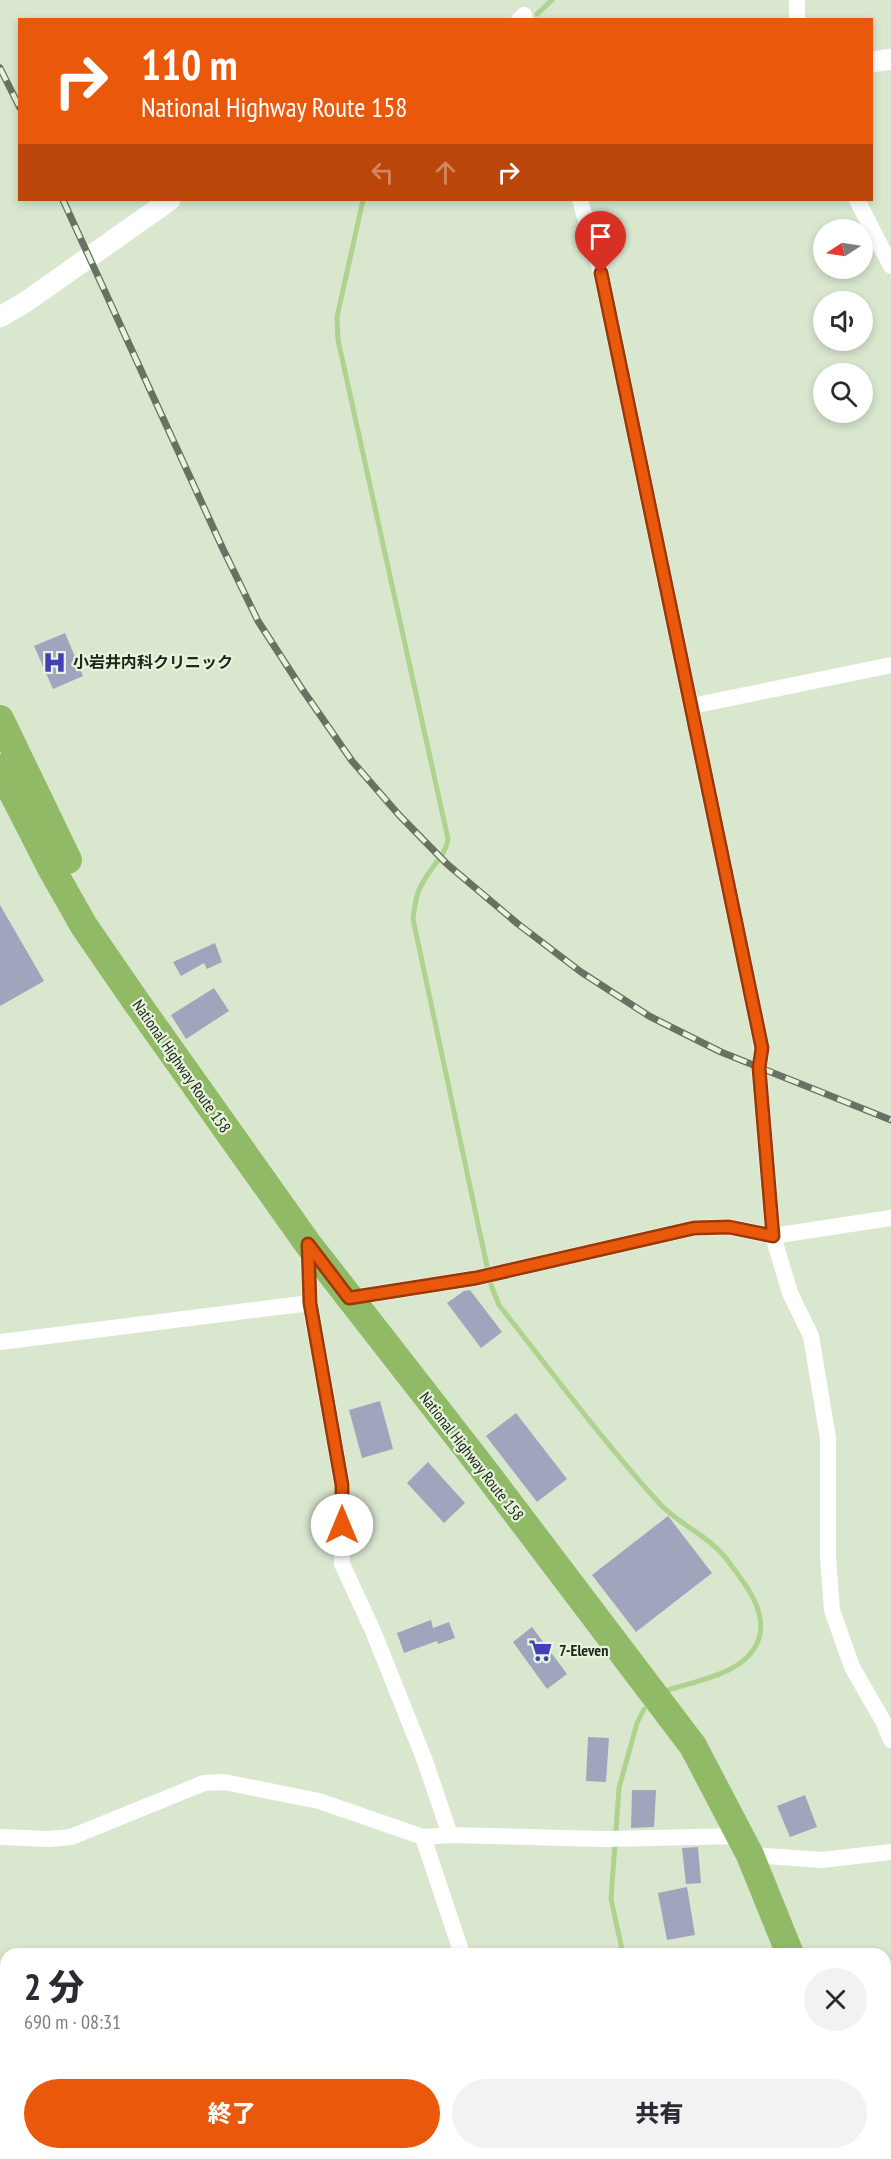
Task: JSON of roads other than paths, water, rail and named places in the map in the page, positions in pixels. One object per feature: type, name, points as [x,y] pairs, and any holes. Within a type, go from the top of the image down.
[{"type":"highway","name":"National Highway Route 158","points":[[0,719],[66,855],[120,977]]},
{"type":"highway","name":"National Highway Route 158","points":[[0,768],[78,916],[137,1003],[308,1244],[477,1461],[693,1746],[745,1845],[788,1948]]},
{"type":"street","points":[[797,0],[797,18]]},
{"type":"street","points":[[873,62],[891,59]]},
{"type":"street","points":[[0,317],[27,301],[169,201]]},
{"type":"street","points":[[580,201],[601,273],[762,1048],[759,1068],[773,1236],[790,1293],[811,1336],[828,1438],[828,1557],[832,1610],[852,1667],[884,1721],[891,1740]]},
{"type":"street","points":[[858,201],[891,266]]},
{"type":"street","points":[[692,706],[891,665]]},
{"type":"street","points":[[349,1298],[489,1275],[694,1228],[729,1227],[773,1236],[891,1218]]},
{"type":"street","points":[[308,1244],[310,1303],[342,1485],[342,1564],[373,1631],[425,1761],[450,1834]]},
{"type":"street","points":[[0,1342],[310,1303]]},
{"type":"street","points":[[0,1837],[49,1839],[71,1837],[204,1783],[224,1782],[319,1801],[423,1837],[450,1834],[745,1845],[822,1860],[891,1851]]},
{"type":"street","points":[[423,1837],[460,1948]]},
{"type":"waterway","points":[[537,14],[552,0]]},
{"type":"waterway","points":[[363,201],[337,317],[338,340],[448,839],[442,855],[428,874],[416,898],[413,919],[491,1285],[499,1305],[638,1479],[667,1511],[721,1552],[746,1586],[759,1614],[760,1634],[747,1658],[723,1673],[668,1690]]},
{"type":"waterway","points":[[622,1948],[611,1899],[619,1788],[637,1723],[644,1709]]},
{"type":"railway","points":[[0,68],[18,104]]},
{"type":"railway","points":[[63,201],[258,621],[352,761],[399,815],[447,864],[518,924],[581,972],[649,1016],[721,1052],[891,1120]]},
{"type":"place","name":"小岩井内科クリニック","points":[[55,662]]},
{"type":"place","name":"7-Eleven","points":[[541,1650]]}]
